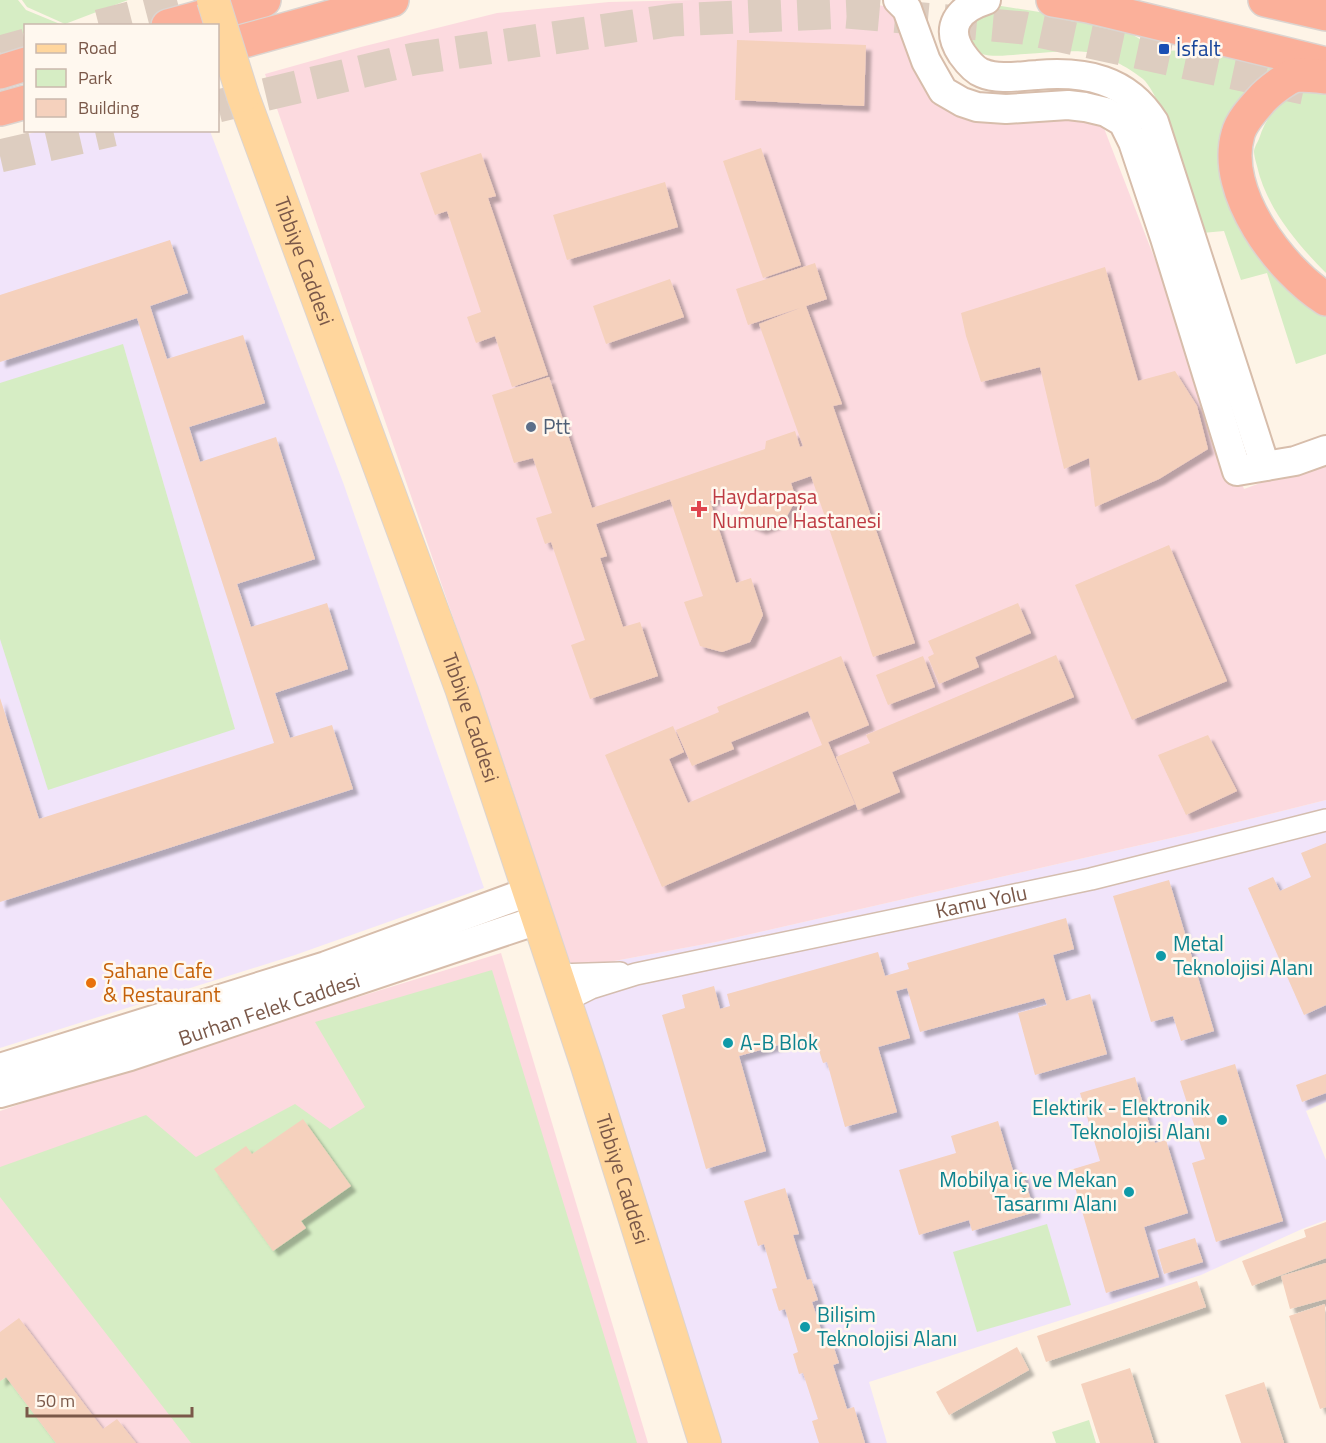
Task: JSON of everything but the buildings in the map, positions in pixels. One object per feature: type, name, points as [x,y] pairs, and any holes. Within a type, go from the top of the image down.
[{"type":"highway","points":[[175,24],[264,0]]},
{"type":"highway","points":[[219,48],[392,0]]},
{"type":"highway","points":[[1053,0],[1088,6],[1326,64]]},
{"type":"highway","points":[[1265,0],[1326,14]]},
{"type":"highway","points":[[0,72],[24,65]]},
{"type":"highway","points":[[1326,77],[1296,75],[1269,91],[1250,112],[1238,134],[1235,160],[1242,195],[1256,226],[1291,271],[1326,299]]},
{"type":"highway","points":[[0,109],[24,103]]},
{"type":"main road","name":"Tıbbiye Caddesi","points":[[213,0],[243,96],[462,691],[560,988],[705,1443]]},
{"type":"main road","points":[[898,0],[907,9],[926,61],[943,91],[963,102],[977,107],[1006,109],[1068,105],[1085,107],[1106,112],[1123,122],[1133,142],[1162,227],[1237,471],[1295,461],[1326,450]]},
{"type":"main road","points":[[986,0],[971,5],[959,15],[953,31],[955,44],[973,68],[982,73],[1002,76],[1052,74],[1089,76],[1123,89],[1137,99],[1154,122],[1265,466]]},
{"type":"main road","name":"Burhan Felek Caddesi","points":[[0,1068],[326,966],[533,906]]},
{"type":"main road","name":"Burhan Felek Caddesi","points":[[0,1094],[130,1056],[533,906]]},
{"type":"street","name":"Kamu Yolu","points":[[560,988],[587,972],[636,974],[1091,879],[1326,820]]},
{"type":"shaded area","points":[[857,0],[892,8],[923,88],[949,104],[1102,123],[1244,489],[1326,459],[1326,800],[1193,833],[716,942],[566,970],[511,785],[265,74],[497,13],[609,2]]},
{"type":"shaded area","points":[[36,132],[210,132],[344,485],[484,888],[295,955],[0,1048],[0,141]]},
{"type":"shaded area","points":[[1326,800],[1326,1102],[1306,1111],[1326,1160],[1326,1220],[1201,1275],[869,1382],[887,1443],[717,1443],[566,970],[716,942],[1193,833]]},
{"type":"shaded area","points":[[501,953],[648,1443],[0,1443],[0,1111],[105,1075]]},
{"type":"green space","points":[[0,0],[18,0],[26,10],[60,24],[24,24],[24,33],[0,39]]},
{"type":"green space","points":[[22,0],[128,0],[65,24],[27,7]]},
{"type":"green space","points":[[989,4],[1108,23],[1122,28],[1159,51],[1232,49],[1292,58],[1223,164],[1326,309],[1326,354],[1296,364],[1267,273],[1241,280],[1224,231],[1202,233],[1160,107],[1143,79],[1120,64],[1094,53],[1069,51],[995,56],[980,54],[968,47],[963,18]]},
{"type":"green space","points":[[1306,87],[1326,87],[1326,273],[1304,250],[1275,210],[1261,181],[1254,154],[1262,130],[1271,114],[1283,102]]},
{"type":"green space","points":[[123,344],[235,729],[48,790],[0,639],[0,383]]},
{"type":"green space","points":[[492,970],[637,1443],[191,1443],[0,1197],[0,1167],[146,1115],[196,1157],[295,1104],[330,1129],[365,1107],[315,1022]]},
{"type":"green space","points":[[1047,1224],[1071,1305],[977,1332],[953,1252]]},
{"type":"green space","points":[[6,1377],[56,1443],[0,1443],[0,1381]]},
{"type":"green space","points":[[1089,1420],[1096,1443],[1056,1443],[1052,1432]]},
{"type":"tunnel","points":[[107,24],[200,0]]},
{"type":"tunnel","points":[[219,106],[414,59],[673,20],[847,12],[1024,28],[1304,88]]},
{"type":"tunnel","points":[[0,52],[24,46]]},
{"type":"tunnel","points":[[0,156],[104,132]]},
{"type":"place","name":"İsfalt","points":[[1164,49]]},
{"type":"place","name":"Ptt","points":[[531,427]]},
{"type":"place","name":"Haydarpaşa Numune Hastanesi","points":[[699,509]]},
{"type":"place","name":"Metal Teknolojisi Alanı","points":[[1161,956]]},
{"type":"place","name":"Şahane Cafe & Restaurant","points":[[91,983]]},
{"type":"place","name":"A-B Blok","points":[[728,1043]]},
{"type":"place","name":"Elektirik - Elektronik Teknolojisi Alanı","points":[[1222,1120]]},
{"type":"place","name":"Mobilya iç ve Mekan Tasarımı Alanı","points":[[1129,1192]]},
{"type":"place","name":"Bilişim Teknolojisi Alanı","points":[[805,1327]]}]
